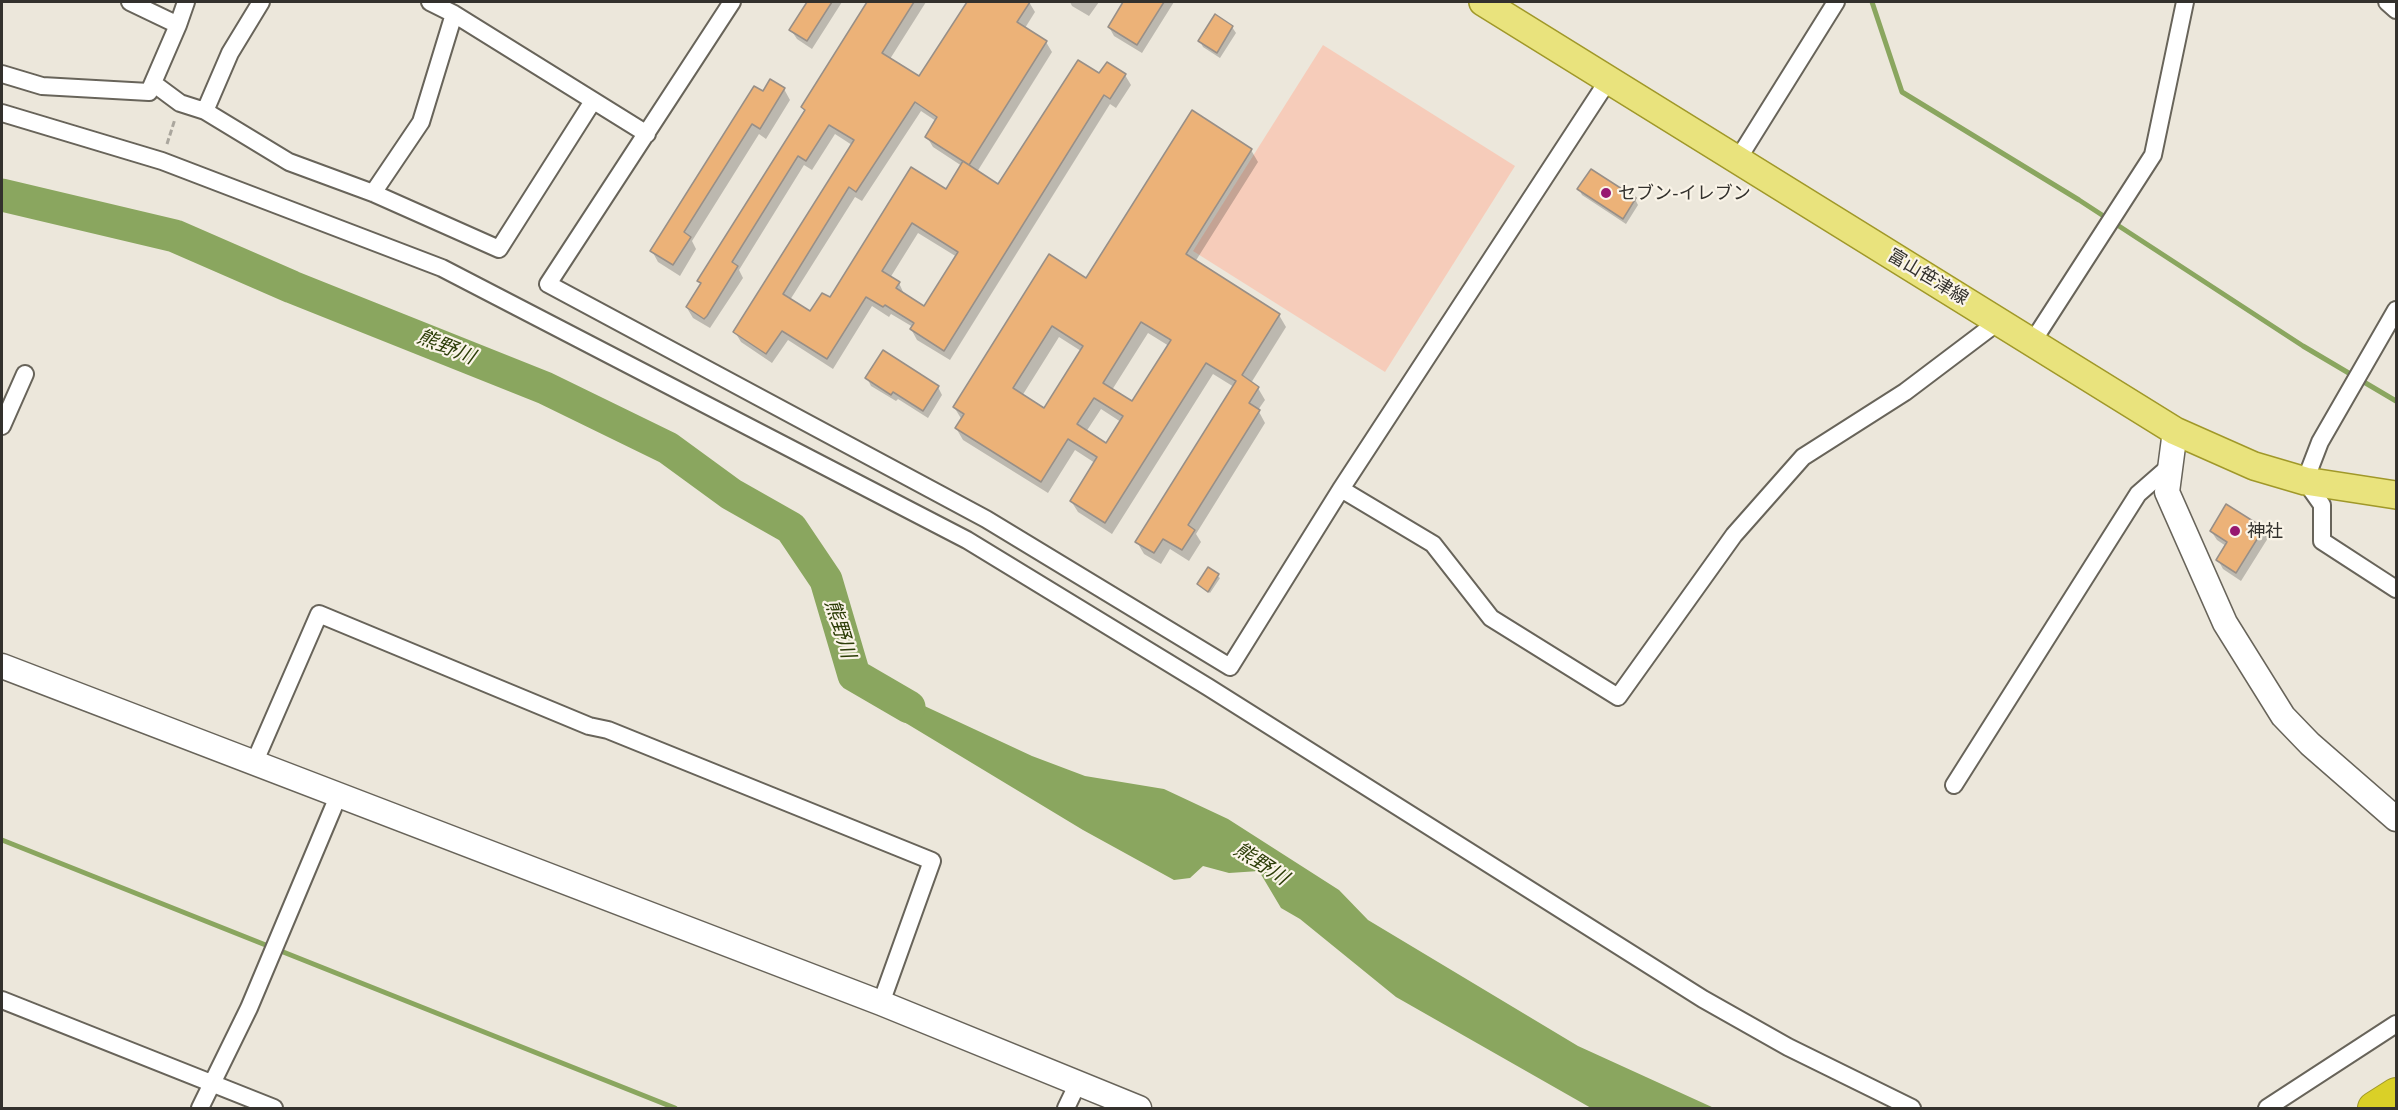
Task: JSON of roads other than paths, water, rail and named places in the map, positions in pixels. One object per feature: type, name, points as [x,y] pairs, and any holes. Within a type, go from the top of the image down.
[{"type":"highway","points":[[2374,1108],[2397,1094]]},
{"type":"main road","name":"富山笹津線","points":[[1483,2],[2175,430],[2254,466],[2305,481],[2397,495]]},
{"type":"street","points":[[130,2],[178,26]]},
{"type":"street","points":[[2,74],[42,86],[149,92],[186,2]]},
{"type":"street","points":[[206,111],[230,53],[261,2]]},
{"type":"street","points":[[430,2],[454,14],[647,134]]},
{"type":"street","points":[[732,2],[548,284],[987,519],[1230,668],[1341,489],[1609,79]]},
{"type":"street","points":[[1738,159],[1836,2]]},
{"type":"street","points":[[2033,341],[2153,155],[2185,2]]},
{"type":"street","points":[[2387,2],[2397,10]]},
{"type":"street","points":[[373,193],[421,122],[454,14]]},
{"type":"street","points":[[153,83],[180,103],[206,111],[288,162],[373,193],[499,249],[593,101]]},
{"type":"street","points":[[2,113],[162,161],[442,268],[967,540],[1208,687],[1702,999],[1788,1047],[1912,1108]]},
{"type":"street","points":[[2395,315],[2320,442],[2305,481],[2322,505],[2322,541],[2397,589]]},
{"type":"street","points":[[1341,489],[1433,544],[1491,618],[1618,697],[1734,535],[1803,457],[1905,392],[1999,321]]},
{"type":"street","points":[[2,426],[25,374]]},
{"type":"street","points":[[2175,430],[2167,492],[2225,623],[2283,716],[2310,744],[2397,819]]},
{"type":"street","points":[[1954,785],[2138,494],[2170,466]]},
{"type":"street","points":[[255,761],[319,614],[590,726],[608,730],[932,861],[881,1003]]},
{"type":"street","points":[[2,666],[255,761],[881,1003],[1139,1108]]},
{"type":"street","points":[[200,1108],[249,1008],[339,794]]},
{"type":"street","points":[[2,1000],[274,1108]]},
{"type":"street","points":[[2267,1108],[2397,1024]]},
{"type":"street","points":[[1066,1108],[1078,1083]]},
{"type":"water","points":[[875,683],[1032,756],[1085,776],[1164,789],[1228,819],[1339,890],[1368,920],[1578,1046],[1714,1108],[1591,1108],[1396,997],[1300,919],[1281,908],[1259,871],[1229,873],[1203,866],[1190,878],[1174,880],[1083,830],[856,693]]},
{"type":"waterway","points":[[1872,2],[1902,92],[2079,200],[2303,346],[2396,401]]},
{"type":"waterway","name":"熊野川","points":[[2,195],[175,236],[292,287],[545,388],[668,448],[731,494],[791,528],[826,580],[854,675],[909,707]]},
{"type":"waterway","points":[[2,840],[675,1108]]},
{"type":"place","name":"セブン-イレブン","points":[[1606,193]]},
{"type":"place","name":"神社","points":[[2235,531]]}]
